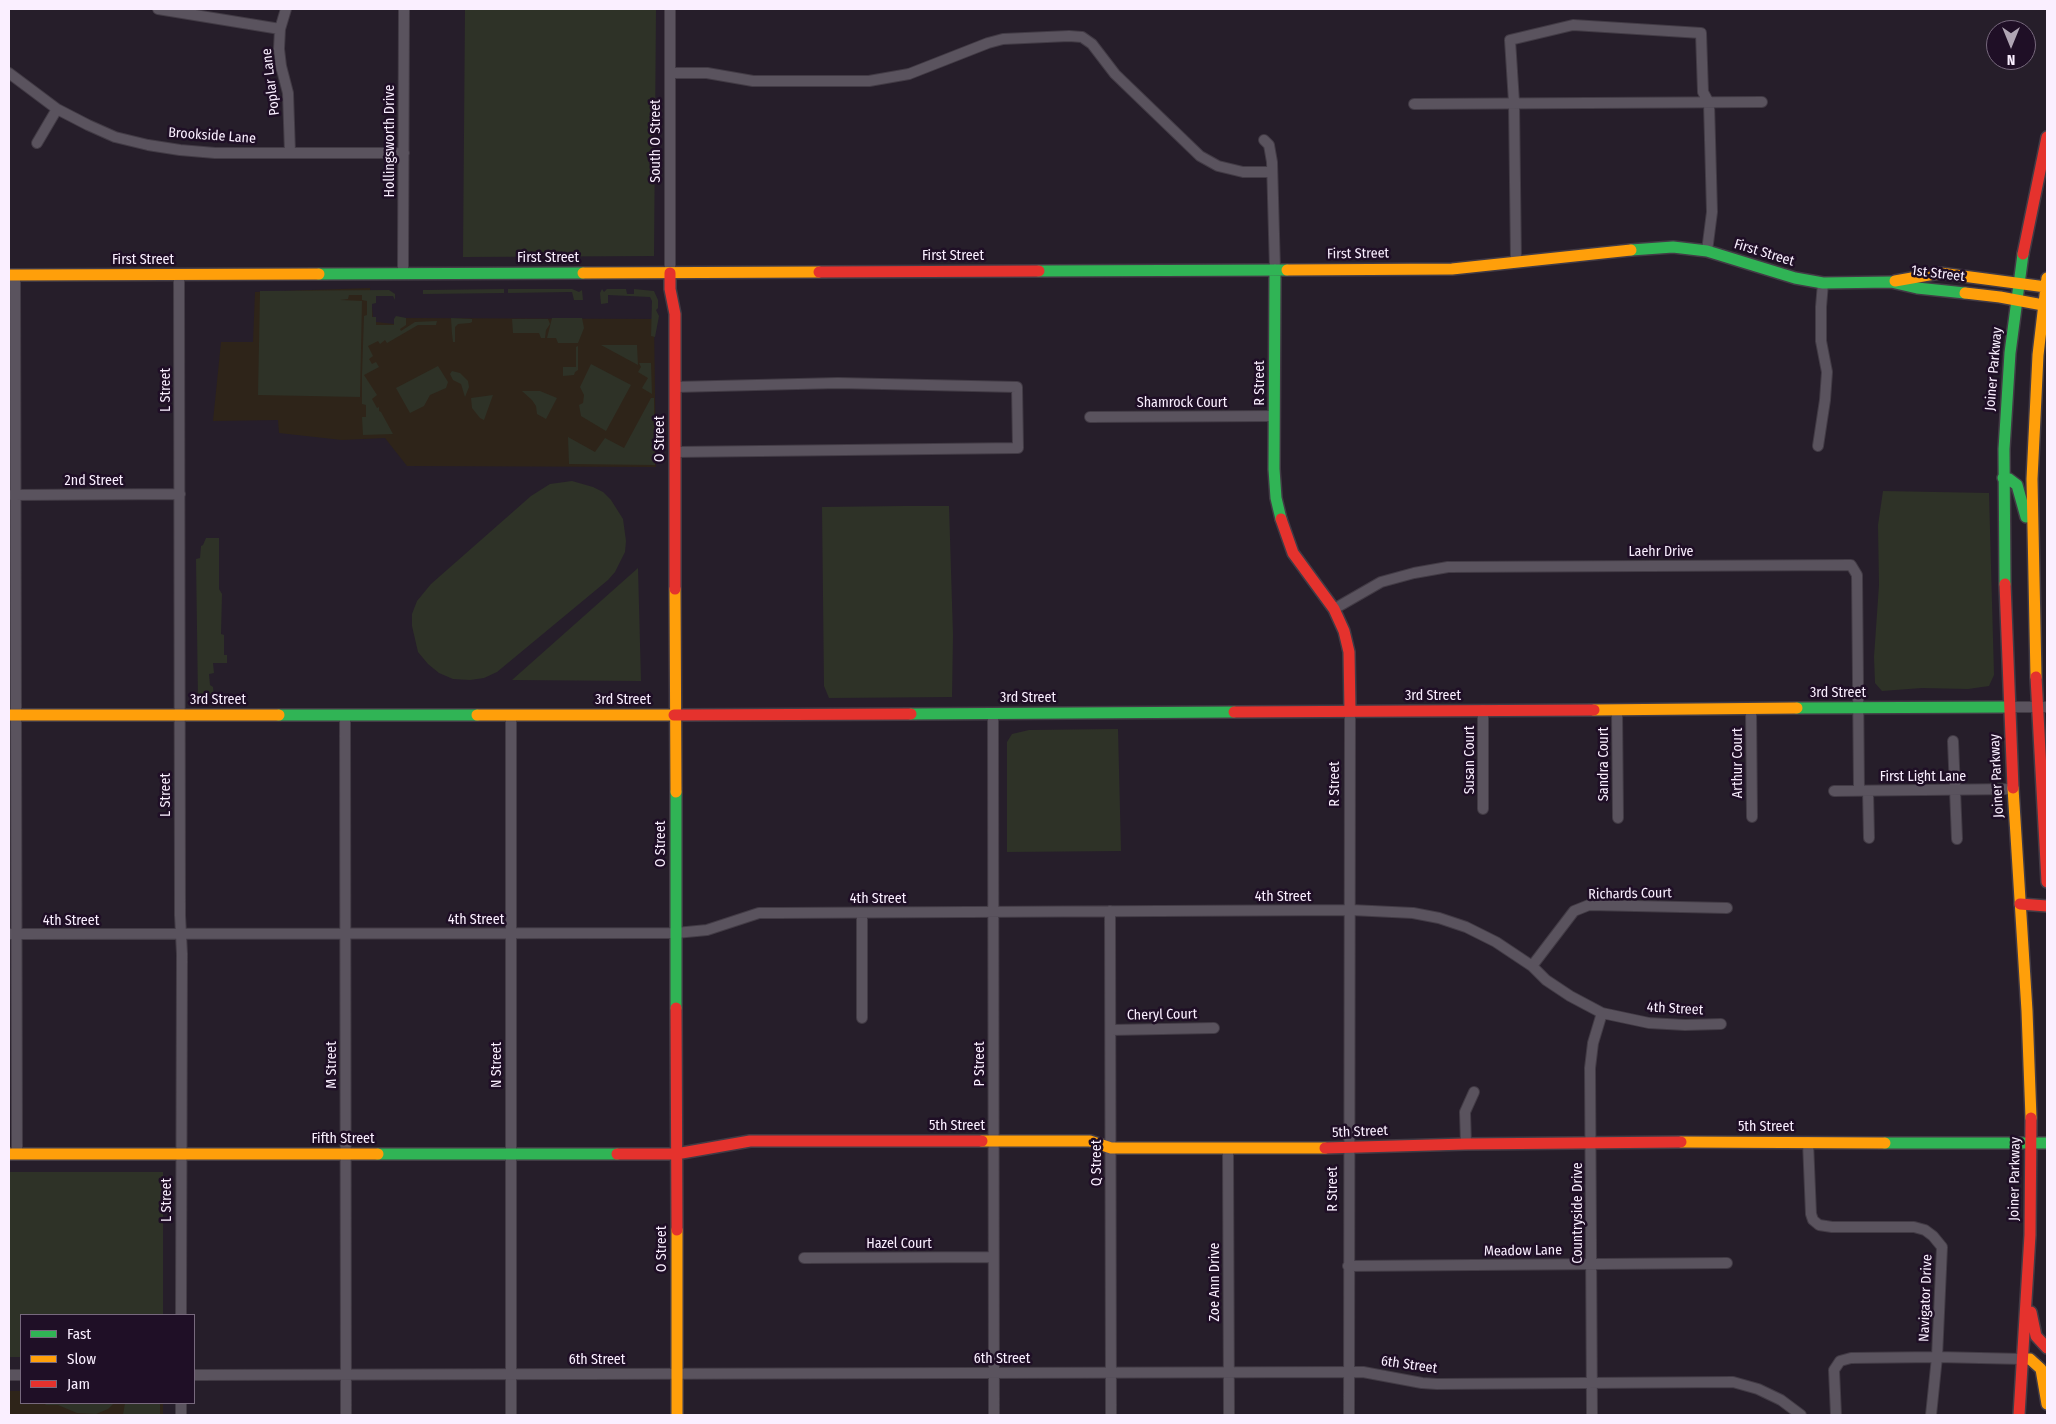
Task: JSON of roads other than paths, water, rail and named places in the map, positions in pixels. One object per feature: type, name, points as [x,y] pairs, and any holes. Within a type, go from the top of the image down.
[{"type":"street","points":[[158,9],[280,29]]},
{"type":"street","name":"Poplar Lane","points":[[286,9],[280,29],[281,66],[288,93],[290,153]]},
{"type":"street","name":"Hollingsworth Drive","points":[[403,274],[404,9]]},
{"type":"street","name":"South O Street","points":[[670,9],[670,272]]},
{"type":"street","points":[[1516,262],[1514,102],[1510,40],[1573,25],[1701,33],[1703,92],[1709,102],[1712,212],[1708,250]]},
{"type":"street","points":[[670,73],[707,73],[752,81],[870,81],[909,74],[1003,39],[1082,37],[1092,44],[1114,74],[1200,156],[1218,166],[1243,172],[1272,172]]},
{"type":"street","name":"Brookside Lane","points":[[9,73],[57,109],[115,136],[148,144],[180,150],[215,153],[404,153]]},
{"type":"street","points":[[1414,104],[1762,102]]},
{"type":"street","points":[[37,143],[57,109]]},
{"type":"street","name":"Joiner Parkway","points":[[2019,1415],[2027,1294],[2031,1143],[2029,1055],[2009,707],[2003,478],[2008,382],[2018,283],[2037,178],[2047,137]]},
{"type":"street","name":"R Street","points":[[1264,140],[1271,152],[1272,172],[1275,270],[1274,470],[1276,498],[1282,526],[1293,553],[1334,609],[1344,631],[1349,652],[1349,1415]]},
{"type":"street","name":"First Street","points":[[12,275],[1452,268],[1673,247],[1708,250],[1777,273],[1822,283],[1891,282]]},
{"type":"street","name":"O Street","points":[[670,272],[670,289],[675,314],[676,452],[677,1415]]},
{"type":"street","name":"1st Street","points":[[1891,282],[1940,273],[2018,283],[2047,284]]},
{"type":"street","points":[[12,275],[13,1154]]},
{"type":"street","name":"L Street","points":[[179,275],[180,934],[182,954],[181,1314]]},
{"type":"street","name":"1st Street","points":[[1891,282],[1917,288],[2016,300],[2045,306]]},
{"type":"street","points":[[1818,446],[1827,372],[1821,341],[1822,283]]},
{"type":"street","points":[[2047,284],[2034,422],[2032,549],[2042,707],[2047,882]]},
{"type":"street","points":[[675,387],[838,383],[1017,387],[1018,448],[676,452]]},
{"type":"street","name":"Shamrock Court","points":[[1090,417],[1274,416]]},
{"type":"street","points":[[2003,478],[2009,479],[2017,485],[2022,497],[2032,549]]},
{"type":"street","name":"2nd Street","points":[[12,495],[180,494]]},
{"type":"street","name":"Laehr Drive","points":[[1334,609],[1381,582],[1414,573],[1448,567],[1851,565],[1858,575],[1858,708]]},
{"type":"street","name":"3rd Street","points":[[12,715],[511,715],[2042,707]]},
{"type":"street","points":[[1858,708],[1869,838]]},
{"type":"street","name":"Arthur Court","points":[[1751,709],[1752,817]]},
{"type":"street","name":"Susan Court","points":[[1483,710],[1484,809]]},
{"type":"street","name":"Sandra Court","points":[[1617,710],[1618,818]]},
{"type":"street","name":"P Street","points":[[993,713],[994,1415]]},
{"type":"street","name":"M Street","points":[[345,714],[346,1415]]},
{"type":"street","name":"N Street","points":[[511,715],[511,1415]]},
{"type":"street","points":[[1953,741],[1957,839]]},
{"type":"street","name":"First Light Lane","points":[[1834,791],[2013,789]]},
{"type":"street","points":[[2020,904],[2047,906]]},
{"type":"street","name":"Richards Court","points":[[1532,966],[1574,911],[1590,905],[1727,908]]},
{"type":"street","name":"4th Street","points":[[12,934],[676,934],[707,930],[759,914],[1110,911],[1349,911],[1413,913],[1439,918],[1466,927],[1496,942],[1532,966],[1546,980],[1570,996],[1602,1013],[1649,1023],[1721,1024]]},
{"type":"street","name":"Q Street","points":[[1110,911],[1111,1415]]},
{"type":"street","points":[[862,913],[862,1018]]},
{"type":"street","name":"Countryside Drive","points":[[1592,1415],[1590,1068],[1593,1043],[1602,1013]]},
{"type":"street","name":"Cheryl Court","points":[[1110,1030],[1214,1028]]},
{"type":"street","points":[[1466,1144],[1466,1112],[1474,1092]]},
{"type":"street","name":"5th Street","points":[[676,1154],[750,1141],[1090,1141],[1110,1148],[1348,1148],[1591,1142],[2047,1143]]},
{"type":"street","name":"Navigator Drive","points":[[1808,1142],[1811,1214],[1813,1220],[1819,1225],[1832,1227],[1914,1227],[1924,1230],[1933,1236],[1942,1247],[1937,1356]]},
{"type":"street","name":"Zoe Ann Drive","points":[[1228,1148],[1229,1415]]},
{"type":"street","name":"Fifth Street","points":[[13,1154],[676,1154]]},
{"type":"street","name":"Hazel Court","points":[[804,1258],[994,1257]]},
{"type":"street","name":"Meadow Lane","points":[[1348,1266],[1728,1262]]},
{"type":"street","points":[[2027,1294],[2036,1336],[2047,1348]]},
{"type":"street","points":[[1931,1415],[1937,1356]]},
{"type":"street","points":[[1836,1415],[1834,1370],[1840,1361],[1851,1358],[1937,1356],[2030,1359],[2041,1369],[2047,1404]]},
{"type":"street","name":"6th Street","points":[[195,1375],[1363,1372],[1437,1384],[1733,1382],[1758,1389],[1781,1400],[1801,1415]]}]
